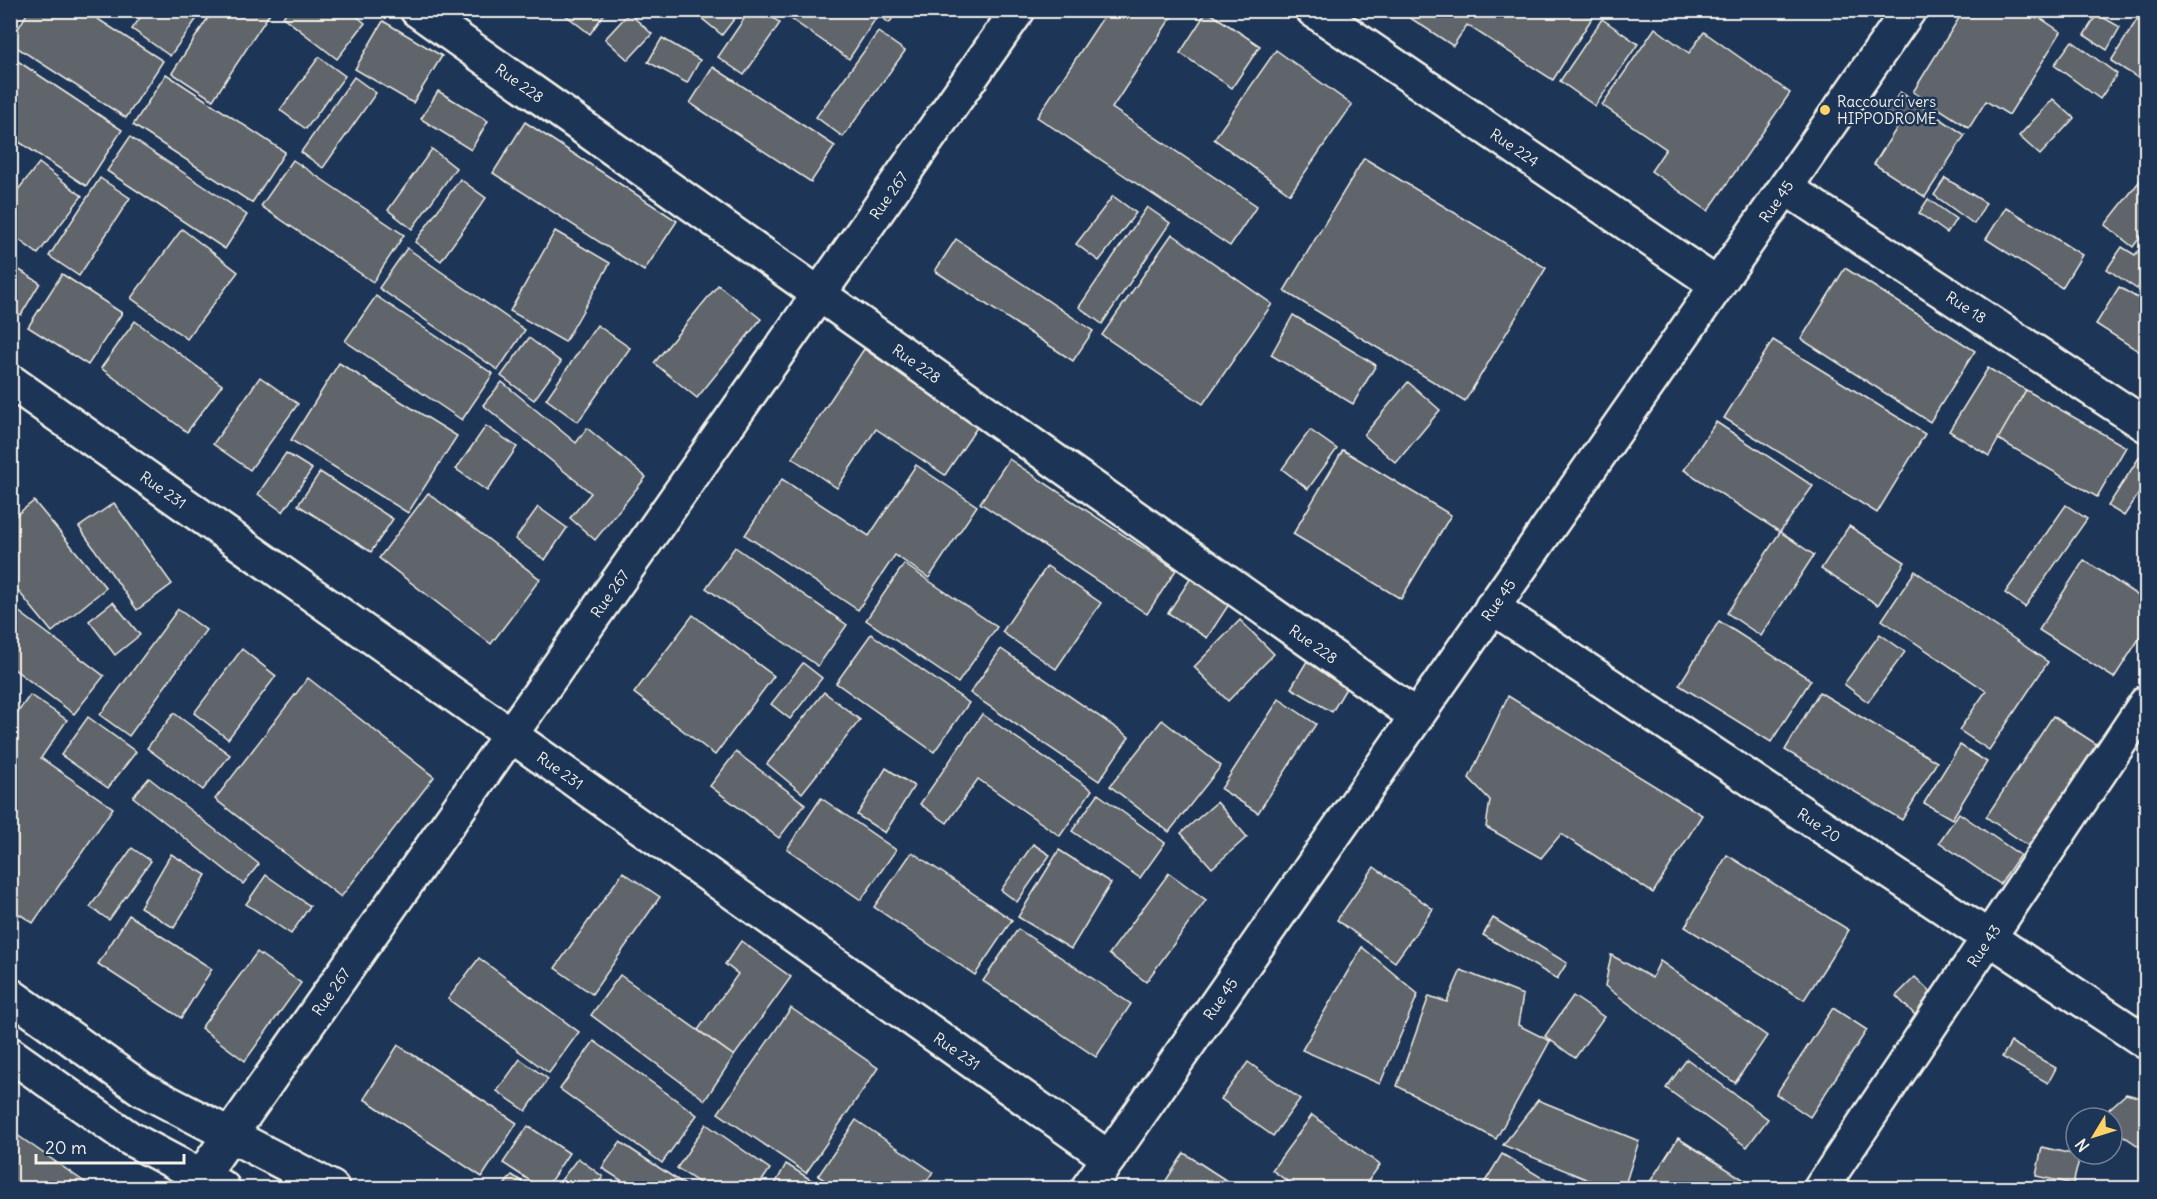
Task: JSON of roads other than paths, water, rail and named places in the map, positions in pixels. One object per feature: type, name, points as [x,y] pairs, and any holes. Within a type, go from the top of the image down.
[{"type":"street","name":"Rue 228","points":[[417,10],[1416,716]]},
{"type":"street","name":"Rue 267","points":[[206,1185],[229,1137],[1018,10]]},
{"type":"street","name":"Rue 224","points":[[1313,10],[1716,284]]},
{"type":"street","name":"Rue 45","points":[[1088,1188],[1909,10]]},
{"type":"street","name":"Rue 18","points":[[1786,188],[2146,425]]},
{"type":"street","name":"Rue 231","points":[[10,381],[1109,1158]]},
{"type":"street","name":"Rue 20","points":[[1492,607],[2146,1042]]},
{"type":"street","name":"Rue 43","points":[[1821,1188],[2146,703]]},
{"type":"street","points":[[10,995],[142,1089],[229,1137],[332,1188]]},
{"type":"street","points":[[10,1054],[129,1138],[206,1185]]},
{"type":"place","name":"Raccourci vers HIPPODROME","points":[[1825,110]]}]
